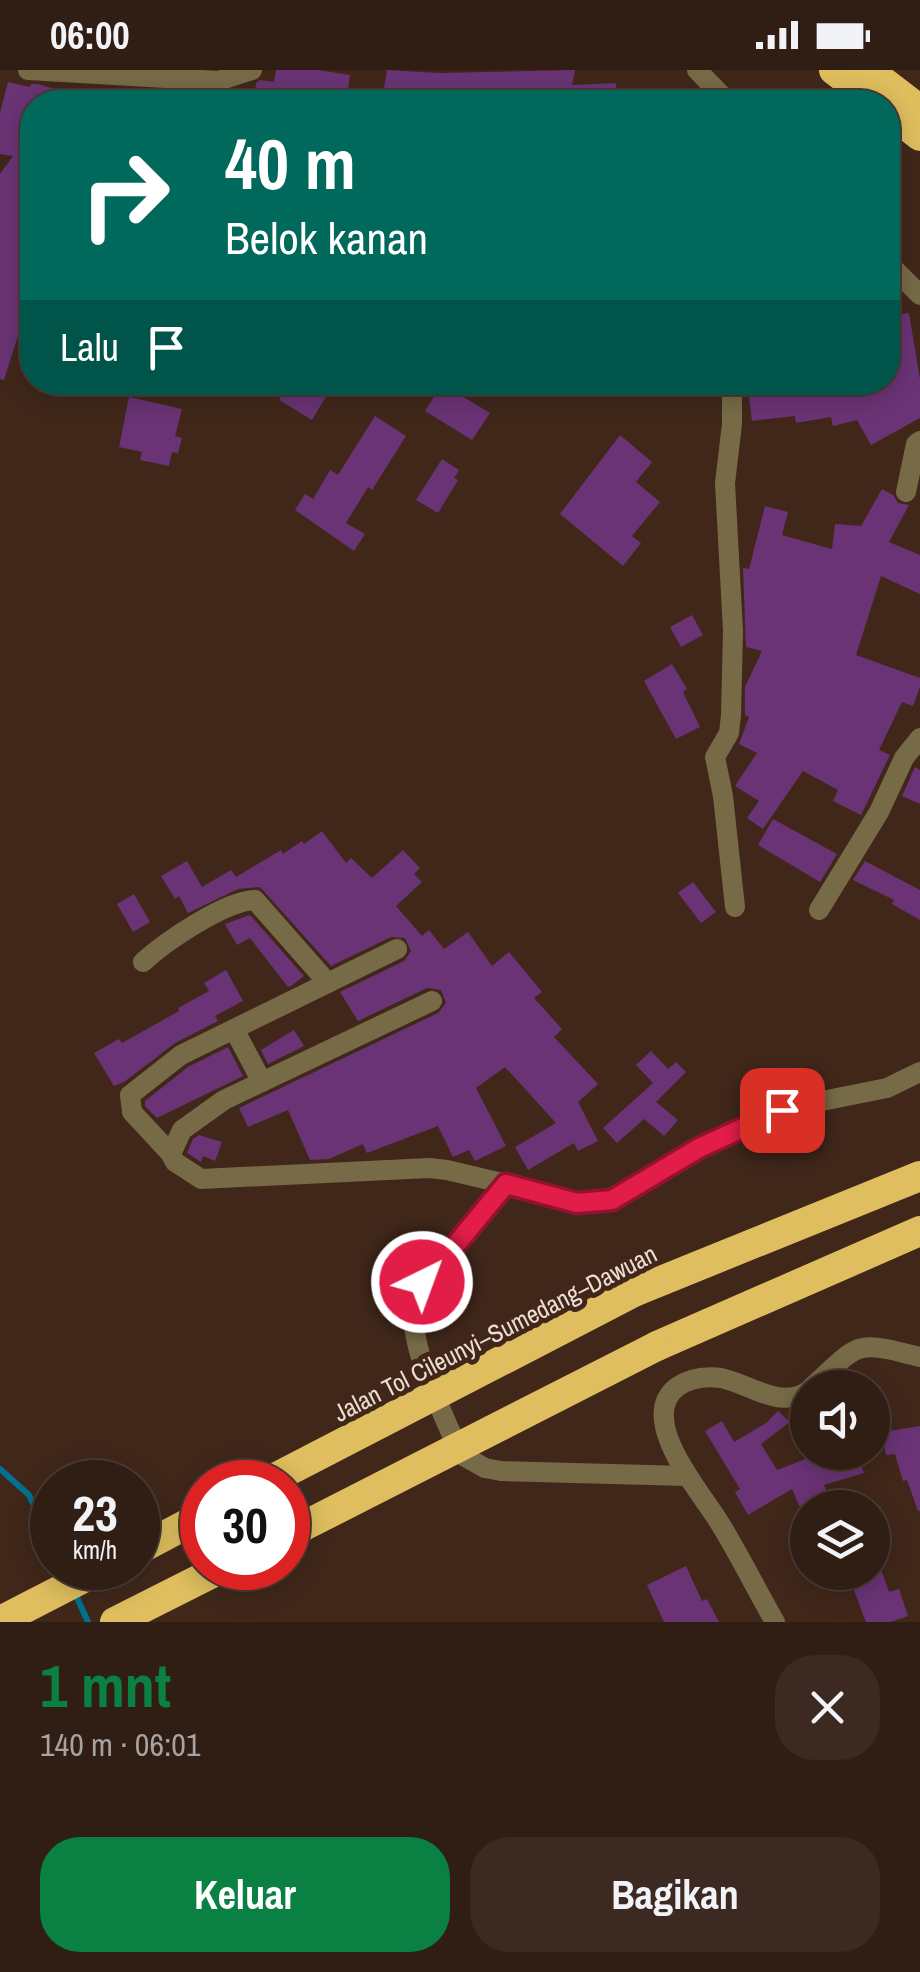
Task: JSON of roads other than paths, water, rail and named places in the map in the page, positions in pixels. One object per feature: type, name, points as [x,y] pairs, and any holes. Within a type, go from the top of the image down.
[{"type":"highway","points":[[834,70],[860,90]]},
{"type":"highway","points":[[868,70],[894,90]]},
{"type":"highway","points":[[900,95],[920,110]]},
{"type":"highway","points":[[900,120],[920,136]]},
{"type":"highway","points":[[850,1204],[920,1166]]},
{"type":"highway","name":"Jalan Tol Cileunyi–Sumedang–Dawuan","points":[[310,1460],[636,1291],[920,1176]]},
{"type":"highway","points":[[310,1523],[656,1346],[920,1231]]},
{"type":"highway","points":[[115,1622],[180,1589]]},
{"type":"highway","points":[[0,1621],[61,1590]]},
{"type":"street","points":[[28,70],[174,75],[218,81],[252,70]]},
{"type":"street","points":[[697,70],[716,90]]},
{"type":"street","points":[[900,275],[920,295]]},
{"type":"street","points":[[731,395],[725,483],[732,630],[731,714],[729,733],[715,758],[735,907]]},
{"type":"street","points":[[906,492],[916,444],[920,442]]},
{"type":"street","points":[[819,910],[878,812],[904,758],[920,738]]},
{"type":"street","points":[[143,962],[173,936],[242,902],[255,900],[328,983]]},
{"type":"street","points":[[397,949],[180,1055],[130,1095],[132,1112],[175,1162],[201,1180],[428,1168],[577,1203],[612,1200],[699,1148],[782,1110],[887,1088],[920,1072]]},
{"type":"street","points":[[170,1154],[182,1130],[224,1100],[432,1001]]},
{"type":"street","points":[[234,1028],[262,1082]]},
{"type":"street","points":[[506,1184],[453,1248],[430,1269],[414,1307],[422,1356],[460,1454],[485,1468],[501,1471],[688,1476]]},
{"type":"street","points":[[830,1370],[853,1349],[873,1345],[920,1358]]},
{"type":"street","points":[[775,1622],[669,1443],[665,1406],[680,1385],[708,1376],[790,1397]]},
{"type":"waterway","points":[[0,1469],[30,1497]]},
{"type":"waterway","points":[[74,1591],[88,1622]]}]
